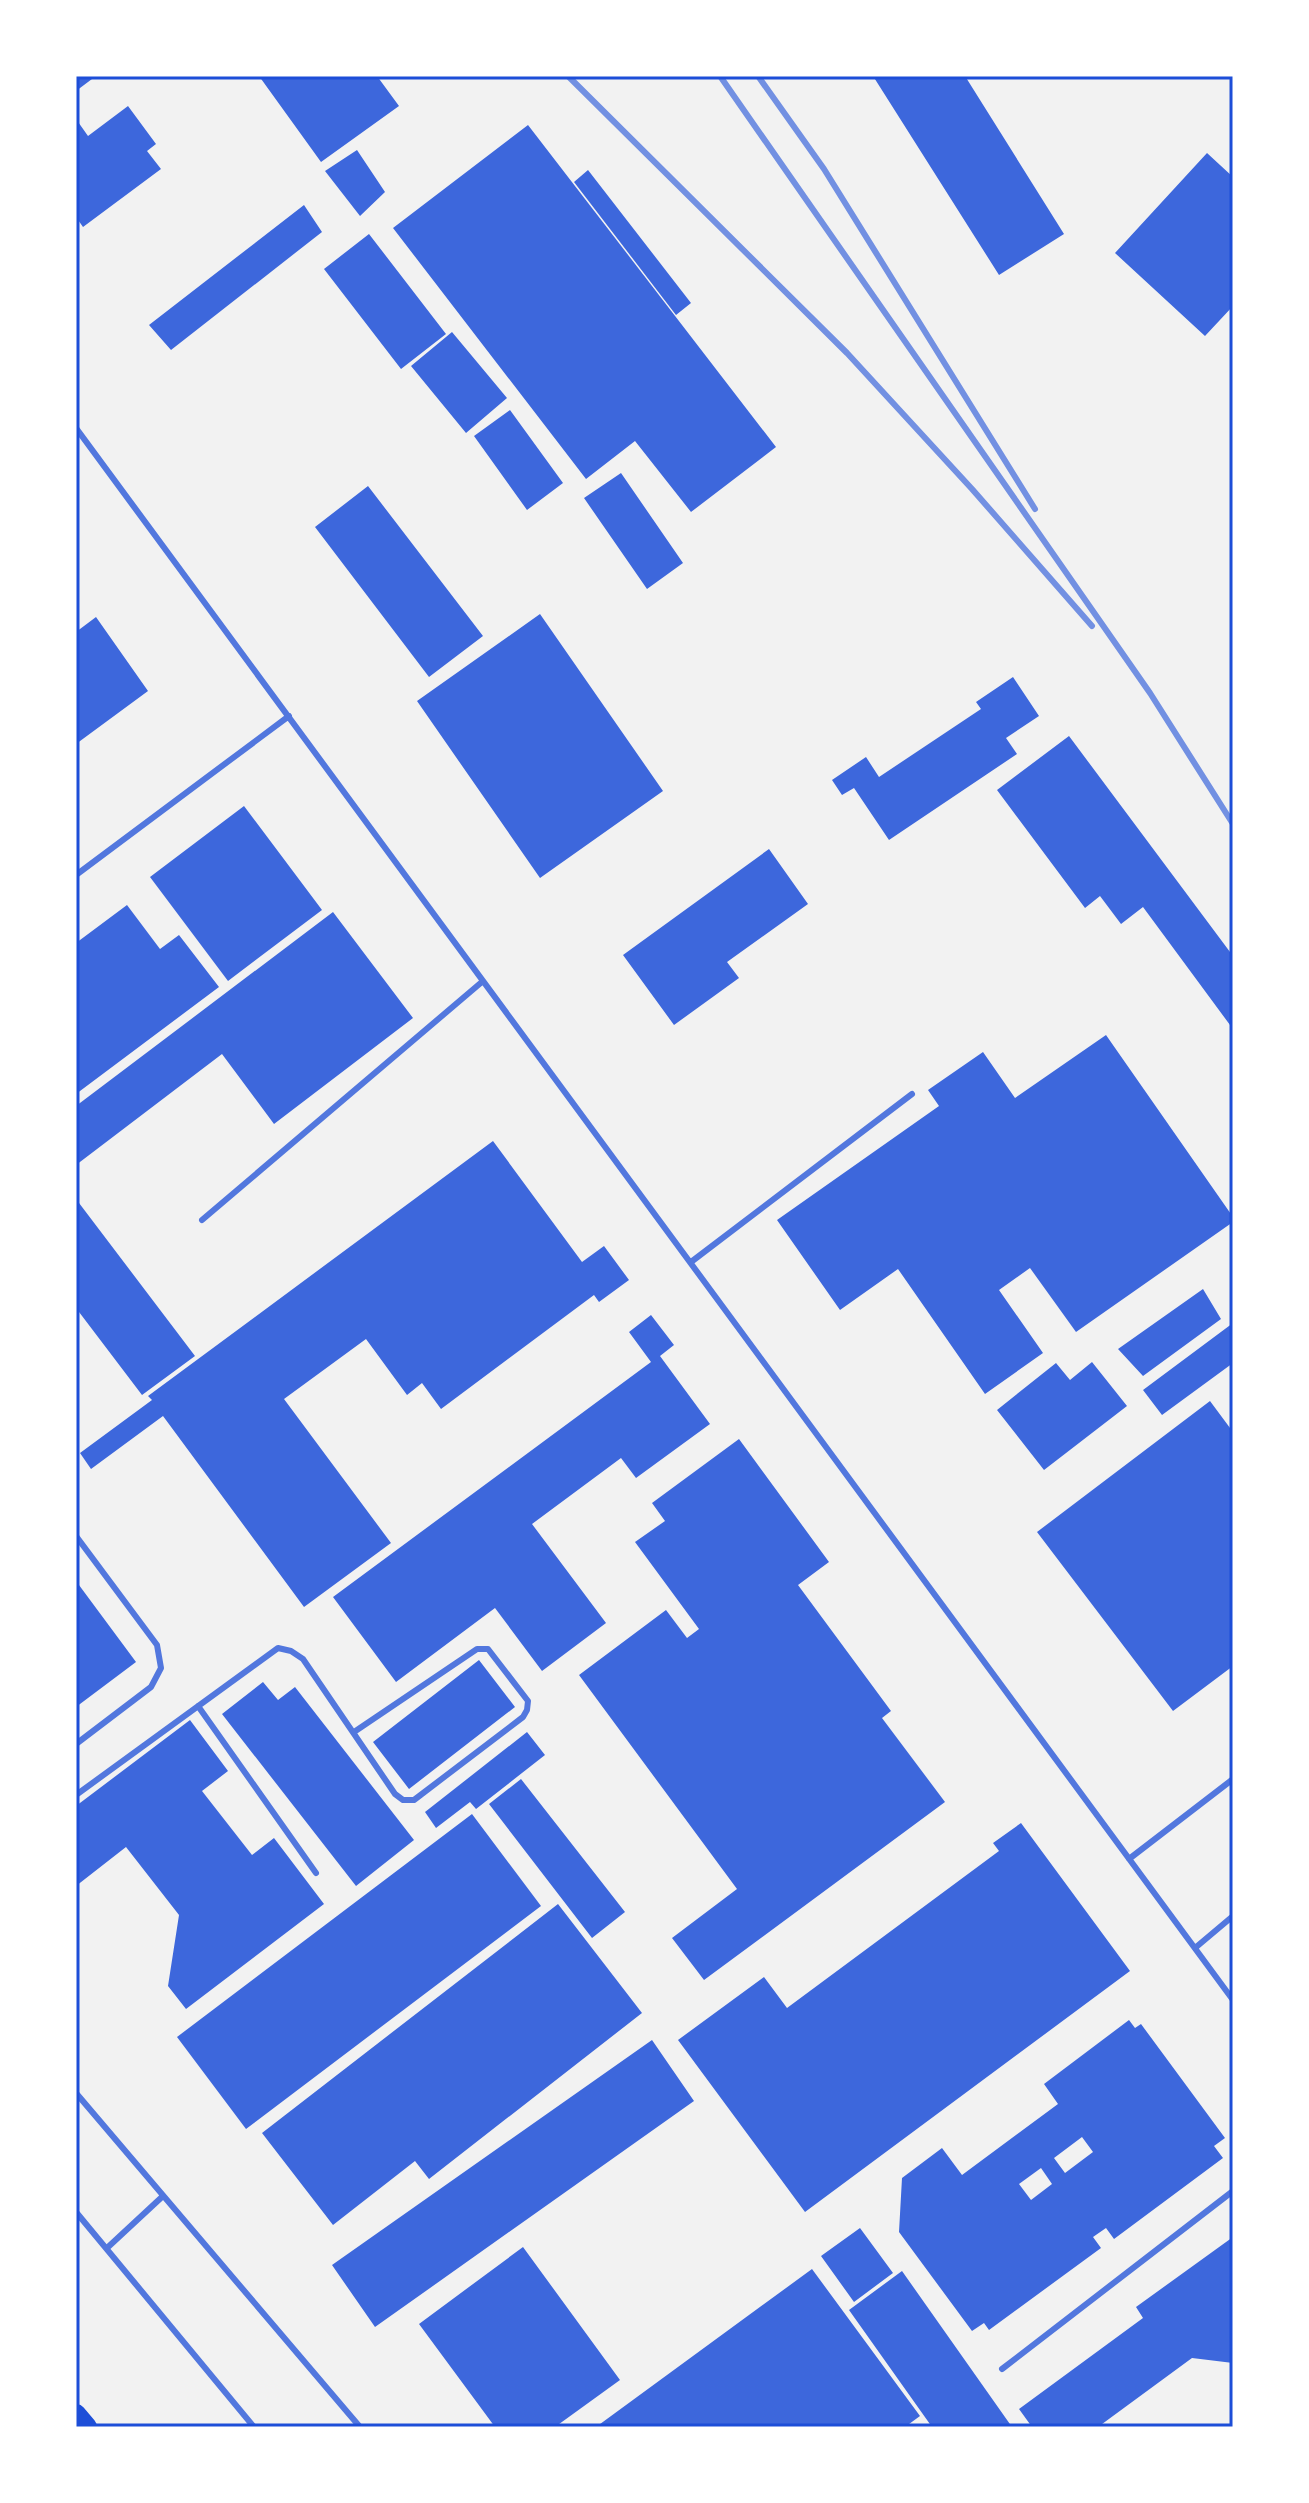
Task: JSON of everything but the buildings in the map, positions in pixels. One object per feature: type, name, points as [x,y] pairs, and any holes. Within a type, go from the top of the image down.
[{"type":"main road","points":[[76,2414],[87,2427]]},
{"type":"lane","points":[[76,428],[1233,2000]]},
{"type":"lane","points":[[76,875],[289,716]]},
{"type":"lane","points":[[202,1220],[483,981]]},
{"type":"lane","points":[[691,1262],[912,1094]]},
{"type":"lane","points":[[76,1536],[157,1645],[161,1668],[151,1687],[76,1744]]},
{"type":"lane","points":[[76,1795],[278,1648],[291,1651],[303,1659],[395,1794],[403,1800],[414,1800],[523,1717],[528,1701],[488,1649],[477,1649],[354,1732]]},
{"type":"lane","points":[[198,1706],[316,1873]]},
{"type":"lane","points":[[1129,1859],[1233,1779]]},
{"type":"lane","points":[[1195,1948],[1233,1916]]},
{"type":"lane","points":[[76,2093],[360,2427]]},
{"type":"lane","points":[[1002,2369],[1233,2191]]},
{"type":"lane","points":[[107,2248],[163,2196]]},
{"type":"lane","points":[[76,2212],[254,2427]]},
{"type":"railway","points":[[568,76],[847,353],[1092,626]]},
{"type":"railway","points":[[720,76],[1150,693],[1233,824]]},
{"type":"railway","points":[[758,76],[824,169],[1035,509]]}]
